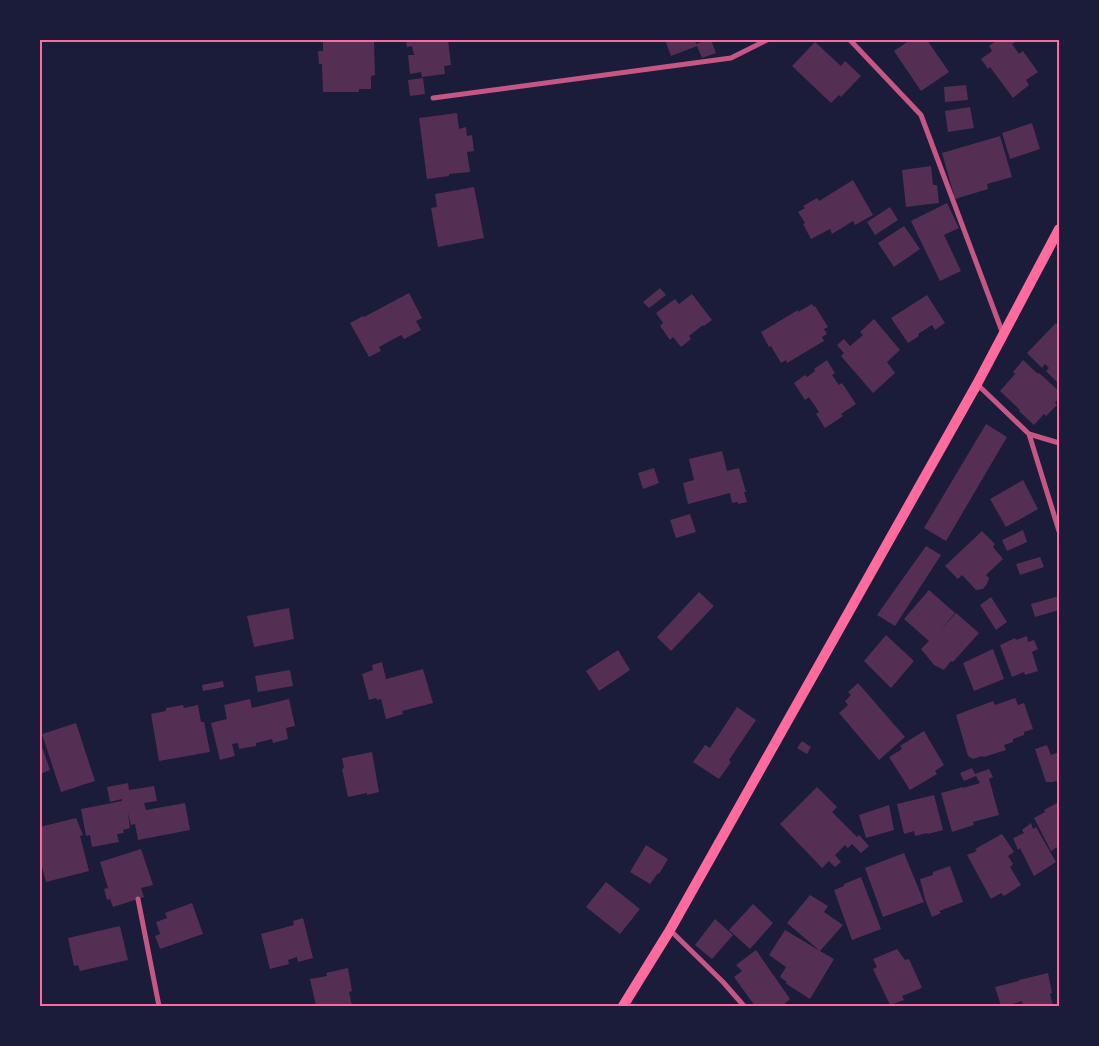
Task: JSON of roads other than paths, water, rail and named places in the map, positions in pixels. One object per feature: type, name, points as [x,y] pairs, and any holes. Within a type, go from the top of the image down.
[{"type":"main road","points":[[623,1006],[670,930],[977,384],[1059,229]]},
{"type":"street","points":[[433,98],[731,58],[768,40]]},
{"type":"street","points":[[850,40],[920,115],[1003,335]]},
{"type":"street","points":[[977,384],[1029,434],[1059,443]]},
{"type":"street","points":[[1029,434],[1059,531]]},
{"type":"street","points":[[138,899],[159,1006]]},
{"type":"street","points":[[670,930],[723,982],[744,1006]]}]
